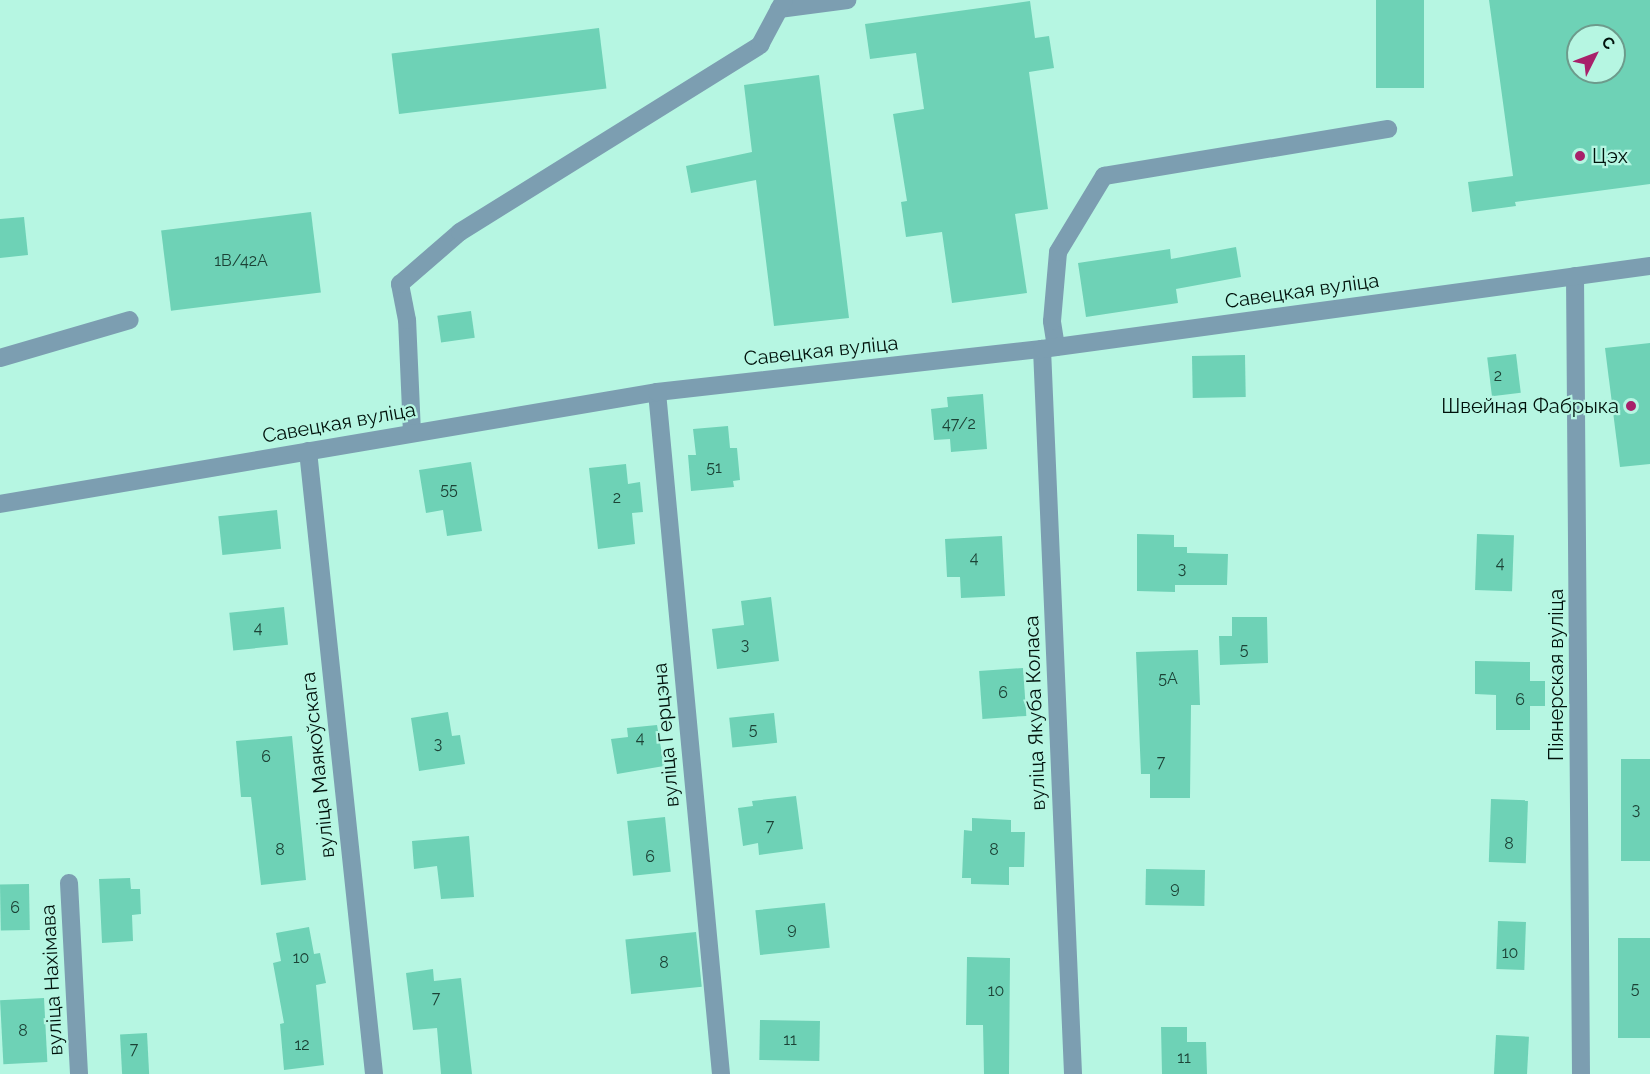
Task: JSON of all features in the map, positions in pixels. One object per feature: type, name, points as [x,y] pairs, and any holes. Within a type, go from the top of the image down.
[{"type":"street","points":[[412,433],[407,320],[400,284],[460,232],[760,45],[782,5],[848,0]]},
{"type":"street","name":"вуліца Якуба Коласа","points":[[1073,1074],[1049,348],[1058,252],[1104,176],[1388,129]]},
{"type":"street","name":"Савецкая вуліца","points":[[0,504],[657,392],[1049,348],[1650,266]]},
{"type":"street","name":"Піянерская вуліца","points":[[1575,276],[1581,1074]]},
{"type":"street","points":[[0,358],[130,320]]},
{"type":"street","name":"вуліца Герцэна","points":[[657,392],[721,1074]]},
{"type":"street","name":"вуліца Маякоўскага","points":[[308,451],[374,1074]]},
{"type":"street","name":"вуліца Нахімава","points":[[69,883],[79,1074]]},
{"type":"building","points":[[1376,0],[1424,0],[1424,88],[1376,88]]},
{"type":"building","points":[[1489,0],[1650,0],[1650,184],[1515,202],[1516,206],[1472,212],[1468,182],[1513,176]]},
{"type":"building","points":[[1030,1],[1035,38],[1049,36],[1054,68],[1029,72],[1048,209],[1015,214],[1027,293],[952,303],[942,232],[906,237],[901,202],[907,201],[893,114],[924,109],[916,53],[870,59],[865,24]]},
{"type":"building","points":[[599,28],[606,89],[399,114],[392,53]]},
{"type":"building","points":[[819,75],[849,318],[774,326],[756,180],[691,193],[686,166],[752,152],[744,85]]},
{"type":"building","points":[[311,212],[321,292],[171,311],[161,230]]},
{"type":"building","points":[[24,217],[28,255],[0,258],[0,219]]},
{"type":"building","points":[[1236,247],[1241,277],[1176,289],[1178,303],[1086,317],[1078,263],[1170,249],[1171,259]]},
{"type":"building","points":[[471,311],[475,338],[441,342],[437,316]]},
{"type":"building","name":"Швейная Фабрыка","points":[[1650,343],[1650,464],[1620,467],[1605,348]]},
{"type":"building","points":[[1516,354],[1521,393],[1492,396],[1487,358]]},
{"type":"building","points":[[1245,355],[1246,397],[1193,398],[1192,356]]},
{"type":"building","points":[[983,394],[987,449],[951,452],[950,439],[934,440],[931,409],[948,407],[947,397]]},
{"type":"building","points":[[728,426],[730,448],[737,448],[740,480],[733,481],[734,487],[691,491],[688,455],[696,455],[693,429]]},
{"type":"building","points":[[471,462],[482,531],[447,536],[443,510],[426,513],[419,470]]},
{"type":"building","points":[[626,464],[628,484],[640,482],[643,512],[632,513],[635,544],[598,549],[589,468]]},
{"type":"building","points":[[277,510],[281,549],[222,555],[218,516]]},
{"type":"building","points":[[1137,534],[1174,535],[1174,547],[1187,547],[1187,553],[1228,554],[1227,585],[1175,585],[1175,592],[1137,591]]},
{"type":"building","points":[[1477,534],[1514,535],[1512,591],[1475,590]]},
{"type":"building","points":[[1002,536],[1005,596],[961,598],[960,577],[947,577],[945,539]]},
{"type":"building","points":[[771,597],[779,661],[717,669],[712,629],[744,625],[741,601]]},
{"type":"building","points":[[284,607],[288,645],[233,651],[229,613]]},
{"type":"building","points":[[1232,617],[1267,617],[1268,663],[1220,665],[1219,636],[1232,636]]},
{"type":"building","points":[[1198,650],[1200,705],[1191,705],[1190,798],[1150,798],[1150,774],[1141,774],[1136,652]]},
{"type":"building","points":[[1475,661],[1530,662],[1530,681],[1545,681],[1545,706],[1530,706],[1530,730],[1496,730],[1496,695],[1475,694]]},
{"type":"building","points":[[1023,668],[1026,716],[982,719],[979,671]]},
{"type":"building","points":[[448,712],[452,736],[460,735],[465,764],[419,771],[411,718]]},
{"type":"building","points":[[774,713],[777,743],[732,748],[729,718]]},
{"type":"building","points":[[657,725],[664,766],[617,774],[611,739],[628,737],[627,728]]},
{"type":"building","points":[[292,736],[306,880],[261,885],[251,797],[241,797],[236,741]]},
{"type":"building","points":[[1621,759],[1650,759],[1650,861],[1621,861]]},
{"type":"building","points":[[796,796],[803,849],[759,855],[758,843],[743,846],[738,808],[753,806],[752,801]]},
{"type":"building","points":[[1491,799],[1528,800],[1526,863],[1489,862]]},
{"type":"building","points":[[665,817],[671,872],[633,876],[627,821]]},
{"type":"building","points":[[972,818],[1011,820],[1011,832],[1025,832],[1024,867],[1009,867],[1009,885],[971,884],[971,878],[962,878],[964,830],[972,831]]},
{"type":"building","points":[[469,836],[474,897],[441,899],[437,866],[414,869],[412,841]]},
{"type":"building","points":[[1146,869],[1205,870],[1204,906],[1145,905]]},
{"type":"building","points":[[130,878],[131,889],[140,889],[141,914],[132,915],[133,941],[102,943],[99,879]]},
{"type":"building","points":[[29,884],[30,930],[1,930],[0,885]]},
{"type":"building","points":[[825,903],[830,948],[760,955],[755,910]]},
{"type":"building","points":[[1498,921],[1526,922],[1524,970],[1496,969]]},
{"type":"building","points":[[309,927],[314,954],[320,953],[326,983],[316,985],[324,1065],[284,1070],[280,1024],[284,1023],[273,963],[281,961],[276,933]]},
{"type":"building","points":[[696,932],[702,987],[631,994],[625,939]]},
{"type":"building","points":[[1618,938],[1650,938],[1650,1038],[1618,1038]]},
{"type":"building","points":[[967,957],[1010,958],[1009,1074],[984,1074],[983,1025],[966,1025]]},
{"type":"building","points":[[433,969],[434,981],[461,978],[472,1074],[441,1074],[437,1028],[413,1030],[406,973]]},
{"type":"building","points":[[44,998],[47,1062],[3,1064],[0,1000]]},
{"type":"building","points":[[760,1020],[820,1021],[819,1061],[759,1060]]},
{"type":"building","points":[[1161,1027],[1187,1027],[1187,1042],[1206,1042],[1207,1074],[1162,1074]]},
{"type":"building","points":[[147,1033],[149,1074],[122,1074],[120,1034]]},
{"type":"building","points":[[1496,1035],[1529,1037],[1527,1074],[1494,1074]]},
{"type":"place","name":"Цэх","points":[[1580,156]]},
{"type":"place","name":"Швейная Фабрыка","points":[[1631,406]]}]
